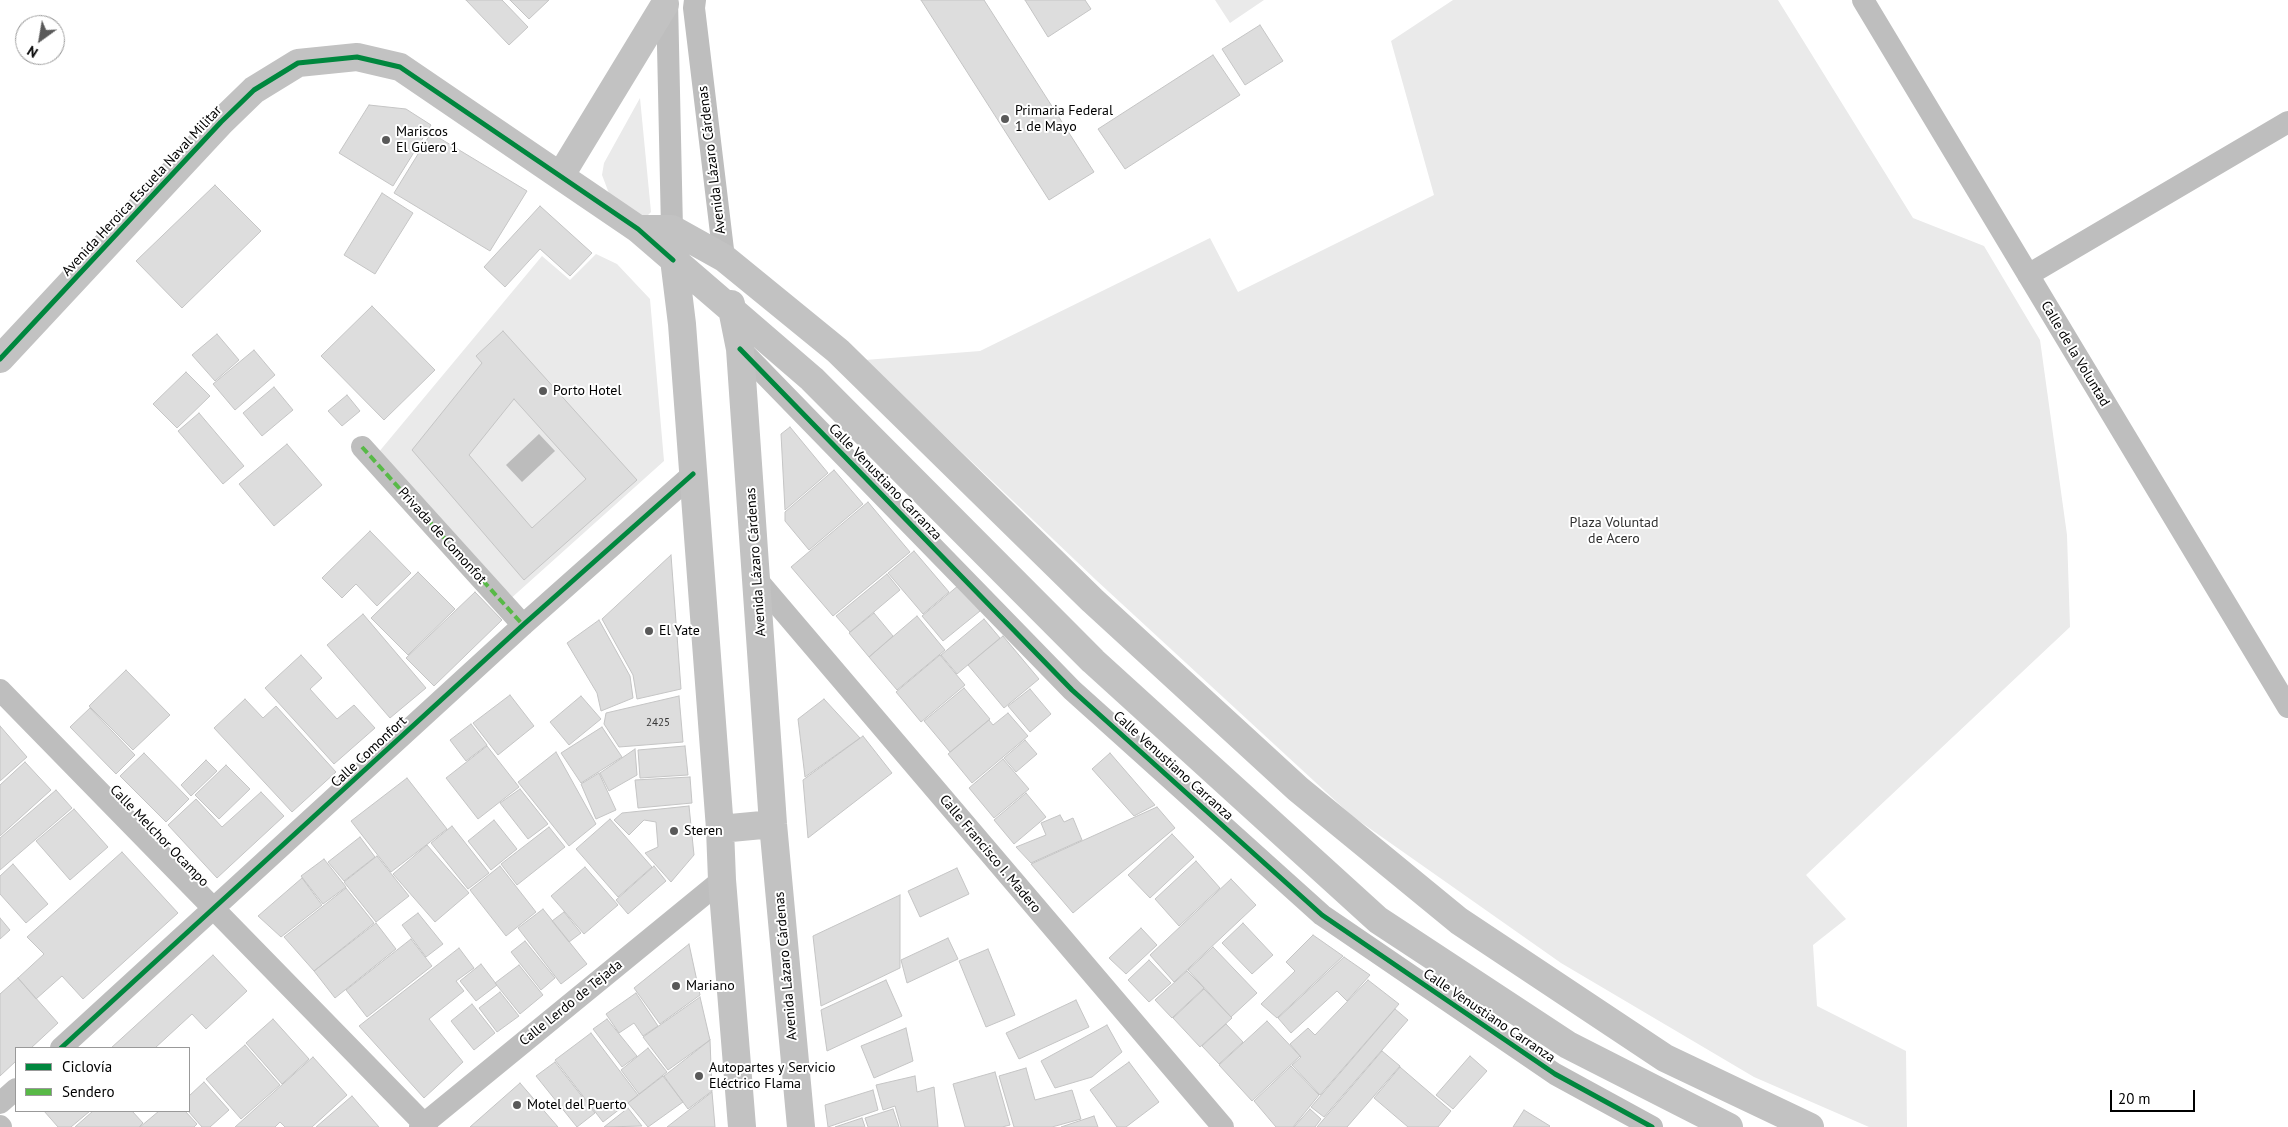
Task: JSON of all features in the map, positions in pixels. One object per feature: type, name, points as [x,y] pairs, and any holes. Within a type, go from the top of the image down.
[{"type":"main road","points":[[561,175],[666,2]]},
{"type":"main road","name":"Avenida Heroica Escuela Naval Militar","points":[[0,359],[221,122],[254,90],[298,63],[357,57],[400,67],[638,229],[812,379],[1093,661],[1378,920],[1568,1045],[1729,1127]]},
{"type":"main road","points":[[638,229],[672,229],[724,258],[838,351],[1092,600],[1298,789],[1460,921],[1665,1058],[1810,1127]]},
{"type":"main road","points":[[672,229],[673,260],[682,324],[720,829],[722,880],[742,1127]]},
{"type":"main road","name":"Avenida Lázaro Cárdenas","points":[[724,258],[740,349],[773,824],[801,1127]]},
{"type":"main road","points":[[720,829],[773,824]]},
{"type":"street","name":"Avenida Lázaro Cárdenas","points":[[696,0],[694,8],[724,258]]},
{"type":"street","name":"Calle de la Voluntad","points":[[1863,0],[2288,707]]},
{"type":"street","points":[[666,2],[672,229]]},
{"type":"street","points":[[2028,275],[2288,122]]},
{"type":"street","name":"Calle Venustiano Carranza","points":[[740,349],[1072,690],[1322,915],[1555,1074],[1652,1127]]},
{"type":"street","name":"Privada de Comonfot","points":[[362,448],[522,625]]},
{"type":"street","name":"Calle Comonfort","points":[[62,1047],[214,910],[522,625],[693,474]]},
{"type":"street","name":"Calle Francisco I. Madero","points":[[757,580],[1223,1127]]},
{"type":"street","name":"Calle Melchor Ocampo","points":[[0,690],[424,1126]]},
{"type":"street","name":"Calle Lerdo de Tejada","points":[[424,1126],[722,880]]},
{"type":"street","points":[[0,1103],[15,1090]]},
{"type":"green space","points":[[1215,0],[1264,0],[1230,23]]},
{"type":"green space","name":"Plaza Voluntad de Acero","points":[[1453,0],[1778,0],[1913,218],[1984,246],[2040,340],[2067,535],[2070,627],[1806,875],[1846,919],[1813,945],[1817,1006],[1906,1051],[1907,1127],[1869,1127],[1754,1077],[1561,963],[1352,816],[1096,580],[865,360],[980,351],[1210,238],[1238,292],[1434,195],[1391,41]]},
{"type":"green space","points":[[640,98],[651,212],[646,217],[638,217],[610,196],[602,175],[604,163]]},
{"type":"green space","name":"Porto Hotel","points":[[596,254],[617,264],[650,299],[664,461],[508,601],[378,453],[542,256],[570,280]]},
{"type":"shaded area","points":[[539,434],[555,451],[522,482],[506,465]]},
{"type":"building","points":[[466,0],[502,0],[528,27],[509,45]]},
{"type":"building","points":[[510,0],[549,0],[529,19]]},
{"type":"building","points":[[921,0],[984,0],[1094,172],[1049,200]]},
{"type":"building","points":[[1025,0],[1085,0],[1091,9],[1048,37]]},
{"type":"building","points":[[1260,25],[1283,61],[1245,85],[1222,49]]},
{"type":"building","points":[[1213,55],[1240,95],[1125,169],[1098,129]]},
{"type":"building","points":[[369,105],[406,109],[431,125],[393,186],[339,153]]},
{"type":"building","points":[[431,133],[527,191],[490,251],[394,193]]},
{"type":"building","points":[[215,185],[261,231],[182,308],[136,261]]},
{"type":"building","points":[[382,193],[413,213],[375,274],[344,255]]},
{"type":"building","points":[[540,206],[592,253],[570,276],[540,249],[505,287],[484,267]]},
{"type":"building","points":[[372,306],[435,370],[384,420],[321,356]]},
{"type":"building","points":[[503,331],[637,480],[524,580],[412,450],[482,363],[476,356]],"holes":[[[514,399],[586,479],[532,528],[469,455]]]},
{"type":"building","points":[[217,334],[239,360],[215,381],[192,355]]},
{"type":"building","points":[[254,350],[275,375],[235,410],[213,384]]},
{"type":"building","points":[[186,372],[210,396],[177,428],[153,404]]},
{"type":"building","points":[[274,387],[293,410],[262,436],[243,413]]},
{"type":"building","points":[[347,395],[360,411],[342,426],[328,411]]},
{"type":"building","points":[[199,413],[244,466],[223,484],[178,431]]},
{"type":"building","points":[[790,427],[828,473],[785,510],[781,434]]},
{"type":"building","points":[[287,444],[322,485],[274,526],[239,484]]},
{"type":"building","points":[[834,470],[863,504],[809,550],[785,521],[785,512]]},
{"type":"building","points":[[868,502],[910,552],[833,616],[791,567]]},
{"type":"building","points":[[370,531],[411,573],[377,606],[356,584],[342,598],[322,578]]},
{"type":"building","points":[[914,551],[949,592],[923,614],[888,573]]},
{"type":"building","points":[[671,555],[681,689],[637,699],[633,675],[602,619]]},
{"type":"building","points":[[418,572],[455,609],[408,655],[371,618]]},
{"type":"building","points":[[887,574],[900,590],[850,632],[836,616]]},
{"type":"building","points":[[959,585],[980,611],[943,641],[922,616]]},
{"type":"building","points":[[475,592],[502,620],[434,686],[406,658]]},
{"type":"building","points":[[874,613],[893,636],[869,657],[849,633]]},
{"type":"building","points":[[363,614],[426,688],[390,718],[327,645]]},
{"type":"building","points":[[917,616],[945,650],[897,690],[869,657]]},
{"type":"building","points":[[984,619],[1000,638],[957,674],[941,655]]},
{"type":"building","points":[[599,620],[630,676],[633,698],[601,711],[597,693],[567,643]]},
{"type":"building","points":[[1003,636],[1039,679],[1004,708],[968,665]]},
{"type":"building","points":[[301,655],[322,678],[310,689],[337,719],[354,705],[375,728],[334,764],[265,688]]},
{"type":"building","points":[[940,655],[965,685],[921,722],[896,692]]},
{"type":"building","points":[[126,670],[170,715],[133,750],[89,706]]},
{"type":"building","points":[[964,688],[990,719],[950,752],[924,721]]},
{"type":"building","points":[[1030,689],[1051,714],[1030,732],[1008,706]]},
{"type":"building","points":[[510,695],[534,726],[498,755],[473,723]]},
{"type":"building","points":[[581,696],[601,719],[569,745],[550,722]]},
{"type":"building","points":[[679,696],[683,742],[619,747],[604,724],[606,713]]},
{"type":"building","points":[[245,699],[263,718],[276,706],[336,772],[292,812],[214,728]]},
{"type":"building","points":[[824,699],[860,738],[805,777],[798,719]]},
{"type":"building","points":[[90,708],[135,755],[116,774],[70,727]]},
{"type":"building","points":[[1008,713],[1028,736],[972,783],[948,754],[989,720],[993,725]]},
{"type":"building","points":[[471,724],[487,745],[466,761],[450,740]]},
{"type":"building","points":[[0,726],[27,757],[0,781]]},
{"type":"building","points":[[602,727],[622,757],[581,783],[561,753]]},
{"type":"building","points":[[863,736],[892,773],[808,838],[803,780]]},
{"type":"building","points":[[1025,740],[1037,754],[1016,772],[1004,758]]},
{"type":"building","points":[[487,746],[519,787],[478,819],[446,778]]},
{"type":"building","points":[[685,746],[688,775],[640,778],[638,750]]},
{"type":"building","points":[[635,749],[637,775],[609,791],[600,773]]},
{"type":"building","points":[[556,752],[596,824],[569,846],[518,782]]},
{"type":"building","points":[[144,753],[189,799],[166,822],[120,776]]},
{"type":"building","points":[[1110,753],[1155,805],[1134,816],[1092,769]]},
{"type":"building","points":[[1003,759],[1029,789],[994,818],[969,788]]},
{"type":"building","points":[[206,760],[217,771],[191,796],[181,785]]},
{"type":"building","points":[[25,762],[51,790],[0,836],[0,785]]},
{"type":"building","points":[[226,765],[250,789],[219,819],[195,795]]},
{"type":"building","points":[[599,773],[616,810],[596,819],[581,784]]},
{"type":"building","points":[[690,777],[692,803],[638,808],[635,780]]},
{"type":"building","points":[[407,778],[447,829],[391,872],[351,821]]},
{"type":"building","points":[[520,789],[548,824],[528,839],[500,803]]},
{"type":"building","points":[[56,790],[72,808],[0,870],[0,838]]},
{"type":"building","points":[[261,792],[284,816],[217,878],[168,825],[196,799],[222,827]]},
{"type":"building","points":[[1026,793],[1046,817],[1014,844],[994,820]]},
{"type":"building","points":[[689,806],[694,855],[671,882],[645,853],[658,847],[656,822],[644,820],[629,835],[614,820],[622,813]]},
{"type":"building","points":[[1157,807],[1175,828],[1073,913],[1031,864]]},
{"type":"building","points":[[74,809],[108,847],[70,880],[36,841]]},
{"type":"building","points":[[1060,815],[1064,822],[1073,818],[1082,840],[1031,863],[1016,847],[1046,835],[1041,823]]},
{"type":"building","points":[[610,819],[652,867],[618,897],[576,849]]},
{"type":"building","points":[[494,820],[517,849],[491,870],[468,841]]},
{"type":"building","points":[[452,826],[489,873],[468,889],[431,843]]},
{"type":"building","points":[[549,827],[565,847],[517,885],[501,864]]},
{"type":"building","points":[[1172,834],[1194,857],[1150,898],[1128,875]]},
{"type":"building","points":[[360,837],[375,857],[344,881],[328,862]]},
{"type":"building","points":[[427,845],[469,893],[435,922],[393,874]]},
{"type":"building","points":[[122,852],[178,913],[83,999],[62,976],[36,999],[18,978],[44,954],[27,937]]},
{"type":"building","points":[[377,856],[409,896],[376,922],[344,882]]},
{"type":"building","points":[[324,859],[346,887],[323,904],[301,876]]},
{"type":"building","points":[[1196,861],[1220,888],[1179,926],[1155,899]]},
{"type":"building","points":[[13,864],[48,904],[26,923],[0,894],[0,876]]},
{"type":"building","points":[[500,866],[536,912],[506,936],[470,890]]},
{"type":"building","points":[[654,866],[666,881],[628,914],[616,900]]},
{"type":"building","points":[[585,867],[618,905],[584,934],[551,896]]},
{"type":"building","points":[[957,868],[969,894],[920,917],[908,891]]},
{"type":"building","points":[[302,878],[322,905],[281,937],[258,916]]},
{"type":"building","points":[[1231,879],[1256,905],[1174,982],[1150,955]]},
{"type":"building","points":[[346,888],[374,923],[314,971],[284,937]]},
{"type":"building","points":[[900,895],[900,968],[821,1006],[813,936]]},
{"type":"building","points":[[543,909],[587,964],[561,984],[518,928]]},
{"type":"building","points":[[564,912],[581,933],[569,942],[552,921]]},
{"type":"building","points":[[418,913],[443,944],[426,957],[402,925]]},
{"type":"building","points":[[0,918],[10,930],[0,939]]},
{"type":"building","points":[[376,923],[396,949],[335,998],[314,971]]},
{"type":"building","points":[[1243,923],[1273,955],[1252,974],[1222,943]]},
{"type":"building","points":[[1141,928],[1157,945],[1126,974],[1109,958]]},
{"type":"building","points":[[1313,935],[1343,956],[1277,1018],[1261,1004],[1295,971],[1286,962]]},
{"type":"building","points":[[948,938],[958,959],[907,983],[901,960]]},
{"type":"building","points":[[411,939],[432,966],[367,1017],[346,990]]},
{"type":"building","points":[[525,941],[555,978],[541,990],[511,952]]},
{"type":"building","points":[[689,944],[700,995],[660,1024],[634,988]]},
{"type":"building","points":[[1213,947],[1257,993],[1231,1017],[1188,970]]},
{"type":"building","points":[[459,948],[474,968],[456,981],[464,991],[429,1019],[463,1062],[424,1098],[359,1026]]},
{"type":"building","points":[[988,949],[1015,1015],[986,1027],[959,961]]},
{"type":"building","points":[[213,955],[247,991],[206,1029],[192,1014],[156,1047],[112,1047]]},
{"type":"building","points":[[1344,957],[1370,975],[1347,1001],[1337,991],[1291,1033],[1278,1018]]},
{"type":"building","points":[[1149,960],[1171,983],[1149,1002],[1128,980]]},
{"type":"building","points":[[481,964],[497,985],[476,1001],[460,981]]},
{"type":"building","points":[[519,965],[543,995],[520,1014],[495,983]]},
{"type":"building","points":[[1187,971],[1204,988],[1172,1018],[1155,1000]]},
{"type":"building","points":[[18,978],[58,1023],[32,1047],[15,1047],[15,1062],[0,1076],[0,994]]},
{"type":"building","points":[[886,980],[902,1016],[827,1051],[821,1010]]},
{"type":"building","points":[[1368,980],[1399,1004],[1320,1095],[1292,1065],[1301,1057],[1290,1044],[1308,1028],[1315,1035]]},
{"type":"building","points":[[1204,989],[1232,1018],[1200,1047],[1173,1018]]},
{"type":"building","points":[[500,992],[519,1016],[497,1032],[479,1008]]},
{"type":"building","points":[[636,993],[658,1026],[643,1036],[634,1023],[619,1033],[606,1014]]},
{"type":"building","points":[[700,997],[710,1040],[668,1070],[643,1037]]},
{"type":"building","points":[[1076,1000],[1089,1027],[1019,1059],[1006,1033]]},
{"type":"building","points":[[472,1004],[495,1033],[474,1050],[451,1021]]},
{"type":"building","points":[[1395,1009],[1408,1020],[1324,1117],[1311,1107]]},
{"type":"building","points":[[273,1019],[309,1059],[282,1084],[246,1043]]},
{"type":"building","points":[[607,1019],[637,1056],[622,1067],[593,1029]]},
{"type":"building","points":[[1267,1021],[1300,1056],[1252,1101],[1219,1065]]},
{"type":"building","points":[[1226,1024],[1243,1042],[1219,1064],[1202,1046]]},
{"type":"building","points":[[1107,1025],[1122,1052],[1092,1077],[1055,1088],[1041,1061]]},
{"type":"building","points":[[906,1028],[913,1061],[874,1078],[861,1046]]},
{"type":"building","points":[[591,1033],[638,1095],[603,1122],[555,1060]]},
{"type":"building","points":[[710,1040],[712,1091],[688,1109],[664,1076]]},
{"type":"building","points":[[245,1045],[280,1085],[241,1119],[206,1079]]},
{"type":"building","points":[[648,1048],[667,1072],[639,1094],[621,1070]]},
{"type":"building","points":[[1382,1051],[1400,1066],[1347,1127],[1317,1127]]},
{"type":"building","points":[[1470,1056],[1487,1071],[1453,1109],[1436,1095]]},
{"type":"building","points":[[313,1057],[347,1095],[312,1127],[285,1127],[280,1122],[275,1127],[235,1127]]},
{"type":"building","points":[[555,1062],[595,1113],[577,1127],[536,1076]]},
{"type":"building","points":[[1129,1062],[1159,1102],[1126,1127],[1117,1127],[1090,1090]]},
{"type":"building","points":[[1291,1066],[1319,1095],[1293,1127],[1276,1127],[1254,1101]]},
{"type":"building","points":[[1400,1067],[1451,1111],[1438,1127],[1408,1127],[1374,1098]]},
{"type":"building","points":[[1026,1068],[1035,1100],[1072,1090],[1081,1119],[1052,1127],[1014,1127],[999,1076]]},
{"type":"building","points":[[995,1072],[1010,1125],[1002,1127],[965,1127],[953,1084]]},
{"type":"building","points":[[663,1076],[683,1102],[648,1127],[628,1103]]},
{"type":"building","points":[[915,1076],[917,1092],[934,1087],[938,1127],[901,1127],[895,1106],[883,1110],[876,1085]]},
{"type":"building","points":[[204,1082],[229,1110],[210,1127],[202,1127],[189,1112],[190,1095]]},
{"type":"building","name":"Motel del Puerto","points":[[520,1083],[558,1127],[470,1127]]},
{"type":"building","points":[[873,1090],[878,1110],[828,1127],[825,1105]]},
{"type":"building","points":[[712,1092],[715,1127],[667,1127]]},
{"type":"building","points":[[352,1096],[379,1127],[316,1127]]},
{"type":"building","points":[[628,1108],[642,1126],[604,1127]]},
{"type":"building","points":[[893,1109],[899,1127],[868,1127],[865,1118]]},
{"type":"building","points":[[1310,1109],[1321,1119],[1315,1127],[1294,1127]]},
{"type":"building","points":[[1524,1110],[1550,1126],[1513,1127]]},
{"type":"building","points":[[45,1112],[89,1112],[71,1127],[58,1127]]},
{"type":"building","points":[[92,1112],[133,1112],[143,1123],[139,1127],[75,1127]]},
{"type":"building","points":[[158,1112],[186,1112],[197,1124],[194,1127],[140,1127]]},
{"type":"building","points":[[1094,1116],[1098,1127],[1061,1127]]},
{"type":"building","points":[[862,1118],[865,1127],[835,1127]]},
{"type":"marked path","points":[[362,447],[523,625]]},
{"type":"cycle path","points":[[0,359],[221,122],[254,90],[298,63],[357,57],[400,67],[638,229],[673,260]]},
{"type":"cycle path","points":[[740,349],[1072,690],[1322,915],[1555,1074],[1652,1127]]},
{"type":"cycle path","points":[[62,1047],[523,625],[693,474]]},
{"type":"place","name":"Primaria Federal 1 de Mayo","points":[[1005,119]]},
{"type":"place","name":"Mariscos El Güero 1","points":[[386,140]]},
{"type":"place","name":"Porto Hotel","points":[[543,391]]},
{"type":"place","name":"El Yate","points":[[649,631]]},
{"type":"place","name":"Steren","points":[[674,831]]},
{"type":"place","name":"Mariano","points":[[676,986]]},
{"type":"place","name":"Autopartes y Servicio Eléctrico Flama","points":[[699,1076]]},
{"type":"place","name":"Motel del Puerto","points":[[517,1105]]}]
